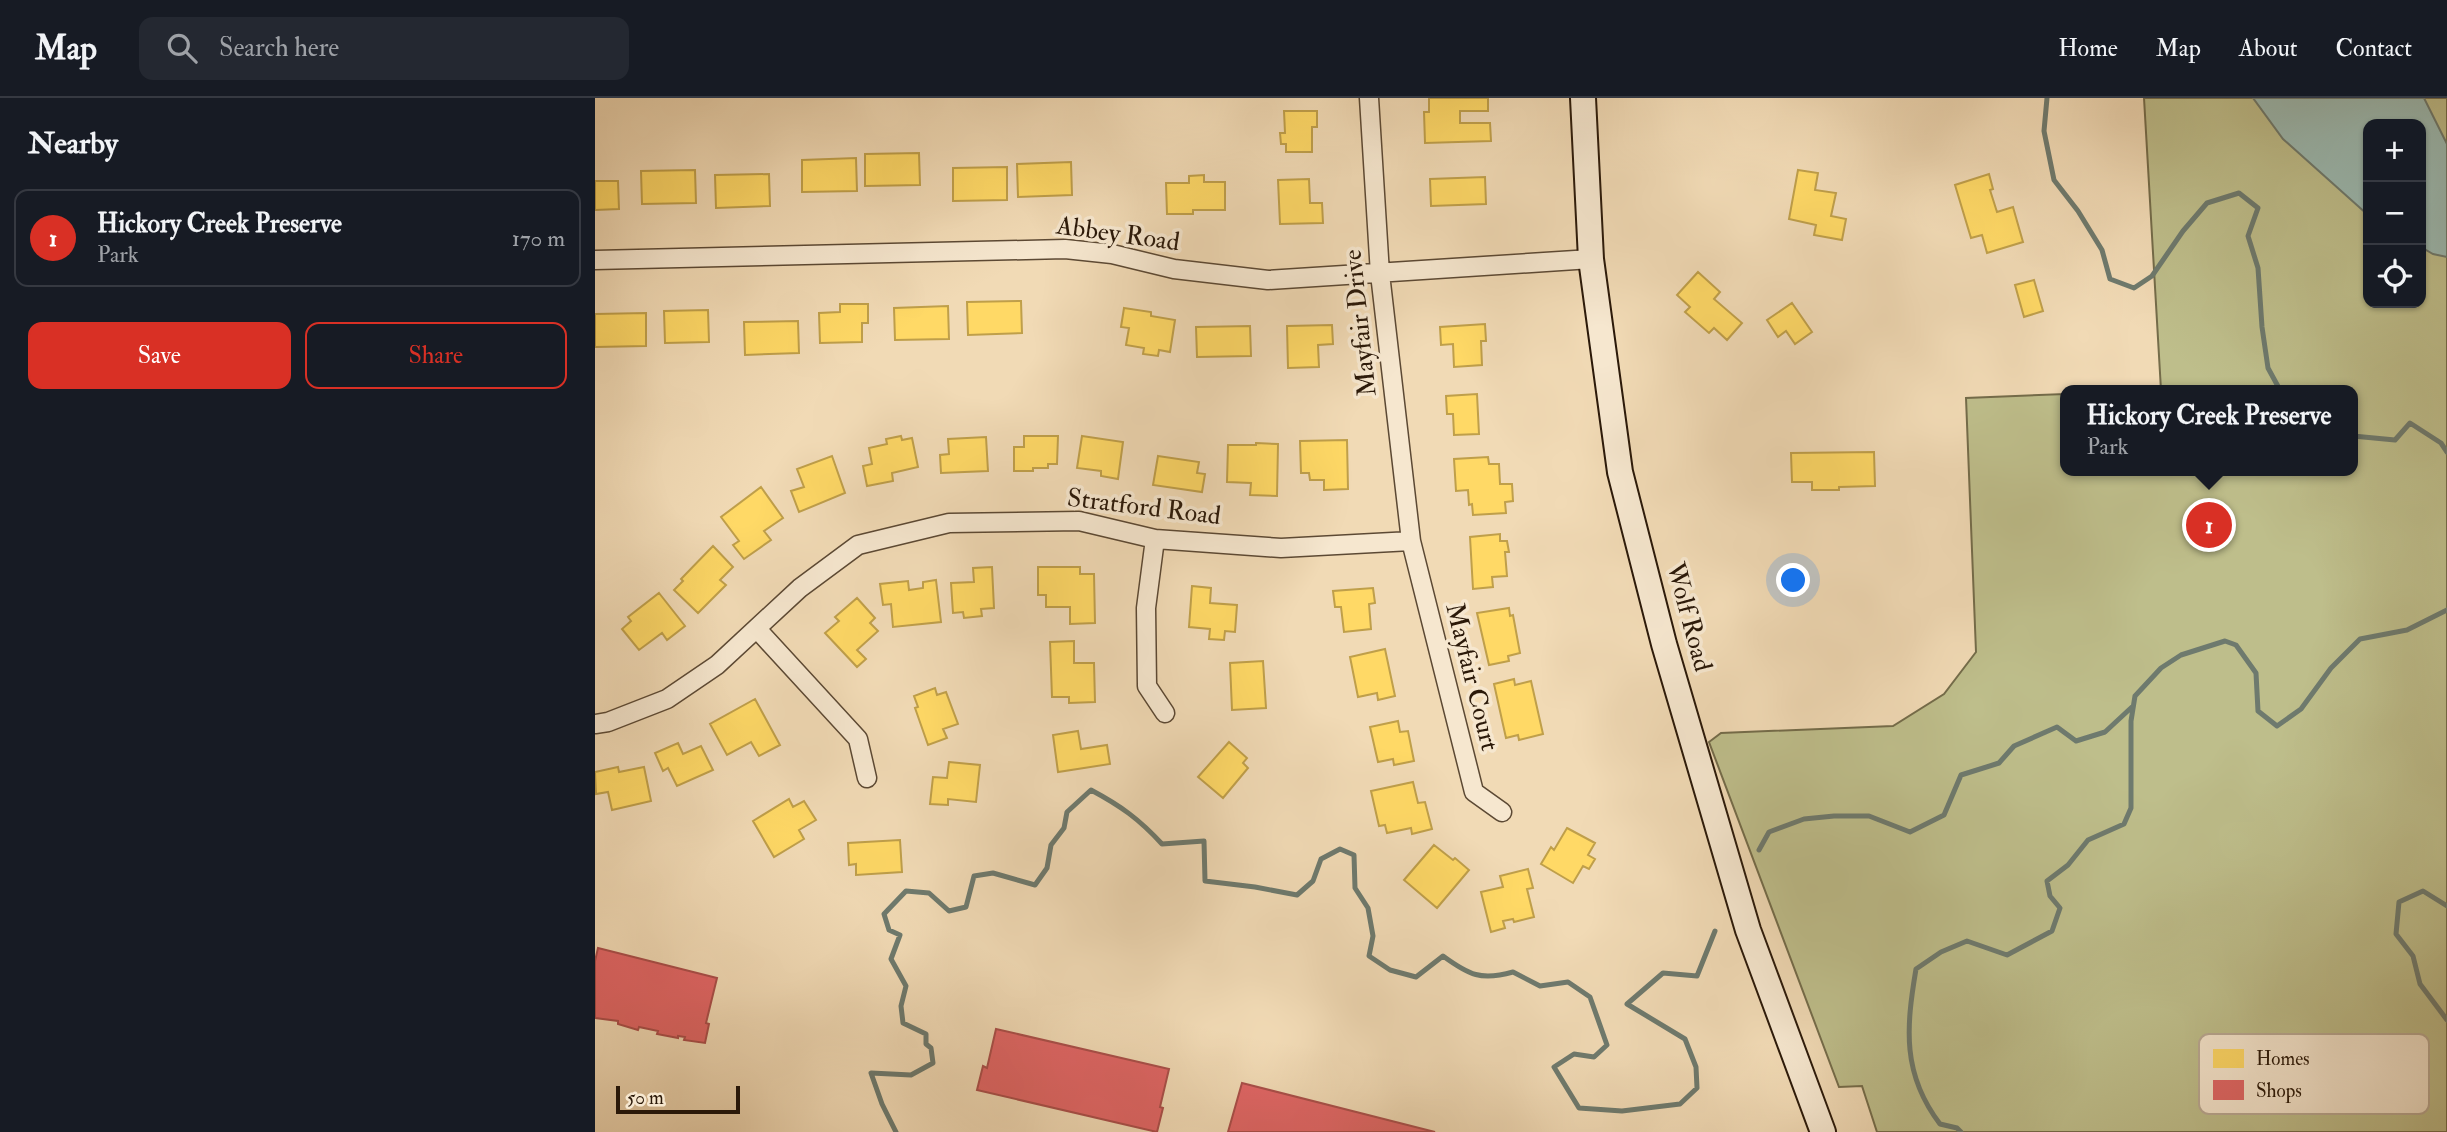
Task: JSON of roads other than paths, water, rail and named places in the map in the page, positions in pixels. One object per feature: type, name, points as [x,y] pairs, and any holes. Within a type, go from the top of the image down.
[{"type":"main road","name":"Wolf Road","points":[[1583,98],[1591,259],[1620,471],[1664,644],[1748,930],[1823,1132]]},
{"type":"street","name":"Mayfair Drive","points":[[1369,98],[1380,274],[1411,541]]},
{"type":"street","name":"Abbey Road","points":[[595,260],[1065,249],[1112,254],[1174,269],[1268,281],[1591,259]]},
{"type":"street","name":"Stratford Road","points":[[595,724],[608,722],[667,699],[717,665],[800,588],[858,545],[949,523],[1079,521],[1154,539],[1281,548],[1411,541]]},
{"type":"street","points":[[1154,539],[1146,608],[1147,686],[1165,713]]},
{"type":"street","name":"Mayfair Court","points":[[1411,541],[1474,792],[1501,812]]},
{"type":"street","points":[[757,629],[858,739],[867,778]]},
{"type":"water","points":[[2253,98],[2424,98],[2447,144],[2447,257],[2426,250],[2426,119],[2363,119],[2363,211],[2283,139]]},
{"type":"waterway","points":[[2047,98],[2044,131],[2054,180],[2078,211],[2102,250],[2110,279],[2134,288],[2152,276],[2183,231],[2207,203],[2239,193],[2258,208],[2248,236],[2258,268],[2268,368],[2277,385]]},
{"type":"waterway","points":[[2358,436],[2395,440],[2410,423],[2441,443],[2447,452]]},
{"type":"waterway","points":[[1961,1132],[1957,1128],[1940,1124],[1919,1087],[1913,1069],[1909,1031],[1916,969],[1941,952],[1967,941],[2007,955],[2052,931],[2060,908],[2050,896],[2047,881],[2068,865],[2088,840],[2124,824],[2131,808],[2131,721],[2135,696],[2161,668],[2181,655],[2225,641],[2236,645],[2256,673],[2258,711],[2277,726],[2301,709],[2331,668],[2360,639],[2407,630],[2447,610]]},
{"type":"waterway","points":[[1759,850],[1769,832],[1804,819],[1869,816],[1910,832],[1944,815],[1961,775],[1999,763],[2014,746],[2057,727],[2076,741],[2105,732],[2132,707]]},
{"type":"waterway","points":[[896,1132],[871,1073],[911,1075],[933,1063],[931,1048],[926,1044],[926,1034],[903,1023],[901,1006],[906,986],[891,959],[900,935],[889,930],[884,914],[906,891],[929,893],[949,911],[966,907],[974,876],[993,873],[1035,885],[1047,868],[1051,845],[1064,828],[1067,812],[1091,790],[1129,814],[1162,844],[1204,841],[1205,881],[1297,895],[1313,881],[1321,859],[1340,849],[1354,855],[1355,888],[1368,908],[1373,936],[1369,956],[1390,970],[1416,977],[1443,956],[1468,972],[1484,976],[1513,972],[1540,986],[1568,982],[1590,997],[1607,1045],[1594,1057],[1574,1054],[1554,1067],[1579,1108],[1622,1111],[1680,1104],[1697,1088],[1696,1067],[1685,1039],[1627,1004],[1663,973],[1697,976],[1715,931]]},
{"type":"waterway","points":[[2447,906],[2423,891],[2399,902],[2396,934],[2413,956],[2420,984],[2447,1020]]},
{"type":"place","name":"Hickory Creek Preserve","points":[[2209,525]]}]
